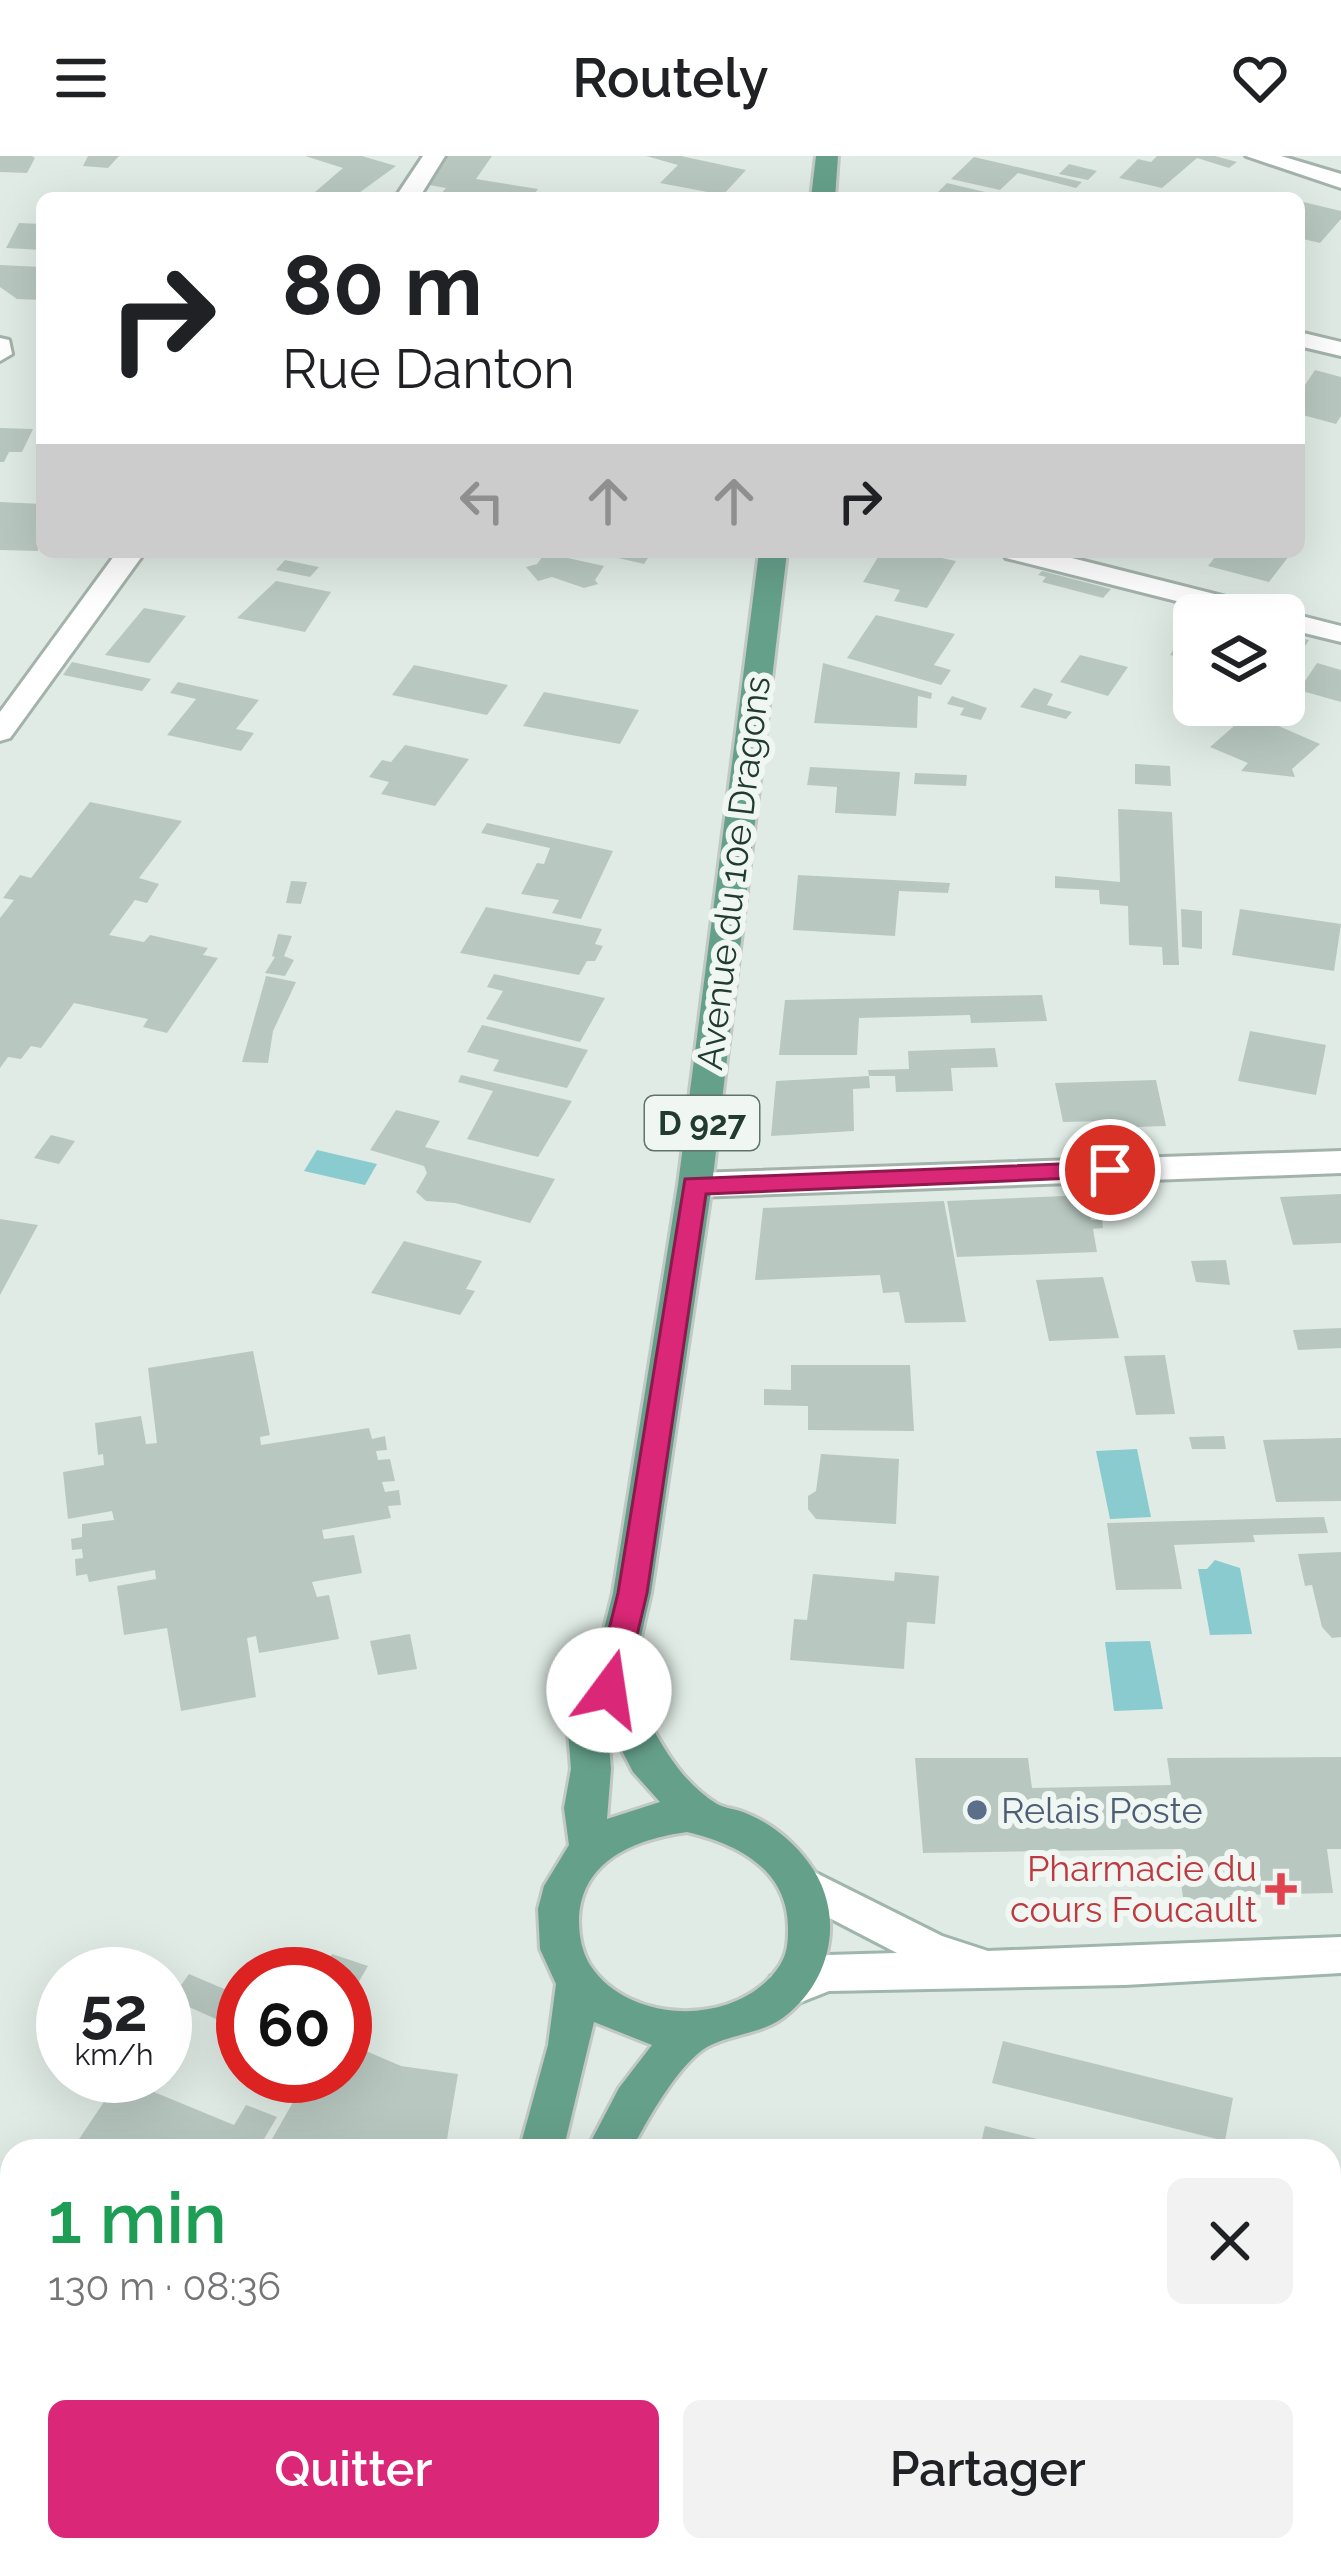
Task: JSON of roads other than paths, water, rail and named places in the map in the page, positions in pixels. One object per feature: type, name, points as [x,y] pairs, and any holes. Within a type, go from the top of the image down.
[{"type":"main road","points":[[824,192],[827,156]]},
{"type":"main road","name":"Avenue du 10e Dragons","points":[[590,1850],[585,1808],[591,1769],[587,1720],[609,1690],[632,1593],[694,1185],[772,558]]},
{"type":"main road","points":[[609,1690],[626,1711],[642,1751],[703,1816]]},
{"type":"main road","points":[[703,1816],[762,1838],[791,1864],[803,1885],[812,1931],[802,1966],[786,1989],[746,2018],[694,2031],[662,2030],[621,2017],[578,1984],[565,1962],[557,1927],[562,1891],[590,1850],[610,1835],[646,1820],[703,1816]]},
{"type":"main road","points":[[544,2139],[570,2045],[578,1984]]},
{"type":"main road","points":[[613,2139],[664,2060],[694,2031]]},
{"type":"street","points":[[410,192],[434,156]]},
{"type":"street","points":[[1257,156],[1341,182]]},
{"type":"street","points":[[1305,340],[1341,349]]},
{"type":"street","points":[[0,732],[126,558]]},
{"type":"street","points":[[1040,558],[1182,594]]},
{"type":"street","points":[[1305,625],[1341,634]]},
{"type":"street","points":[[694,1185],[1341,1162]]},
{"type":"street","points":[[803,1885],[934,1952],[1004,1968]]},
{"type":"street","points":[[786,1989],[828,1973],[880,1976],[1341,1955]]},
{"type":"water","points":[[317,1150],[377,1164],[365,1185],[304,1171]]},
{"type":"water","points":[[1137,1449],[1151,1517],[1110,1519],[1096,1451]]},
{"type":"water","points":[[1215,1560],[1240,1568],[1252,1634],[1210,1635],[1198,1569],[1207,1569]]},
{"type":"water","points":[[1150,1641],[1163,1709],[1114,1711],[1105,1642]]},
{"type":"place","name":"Relais Poste","points":[[977,1810]]},
{"type":"place","name":"Pharmacie du cours Foucault","points":[[1281,1889]]}]
